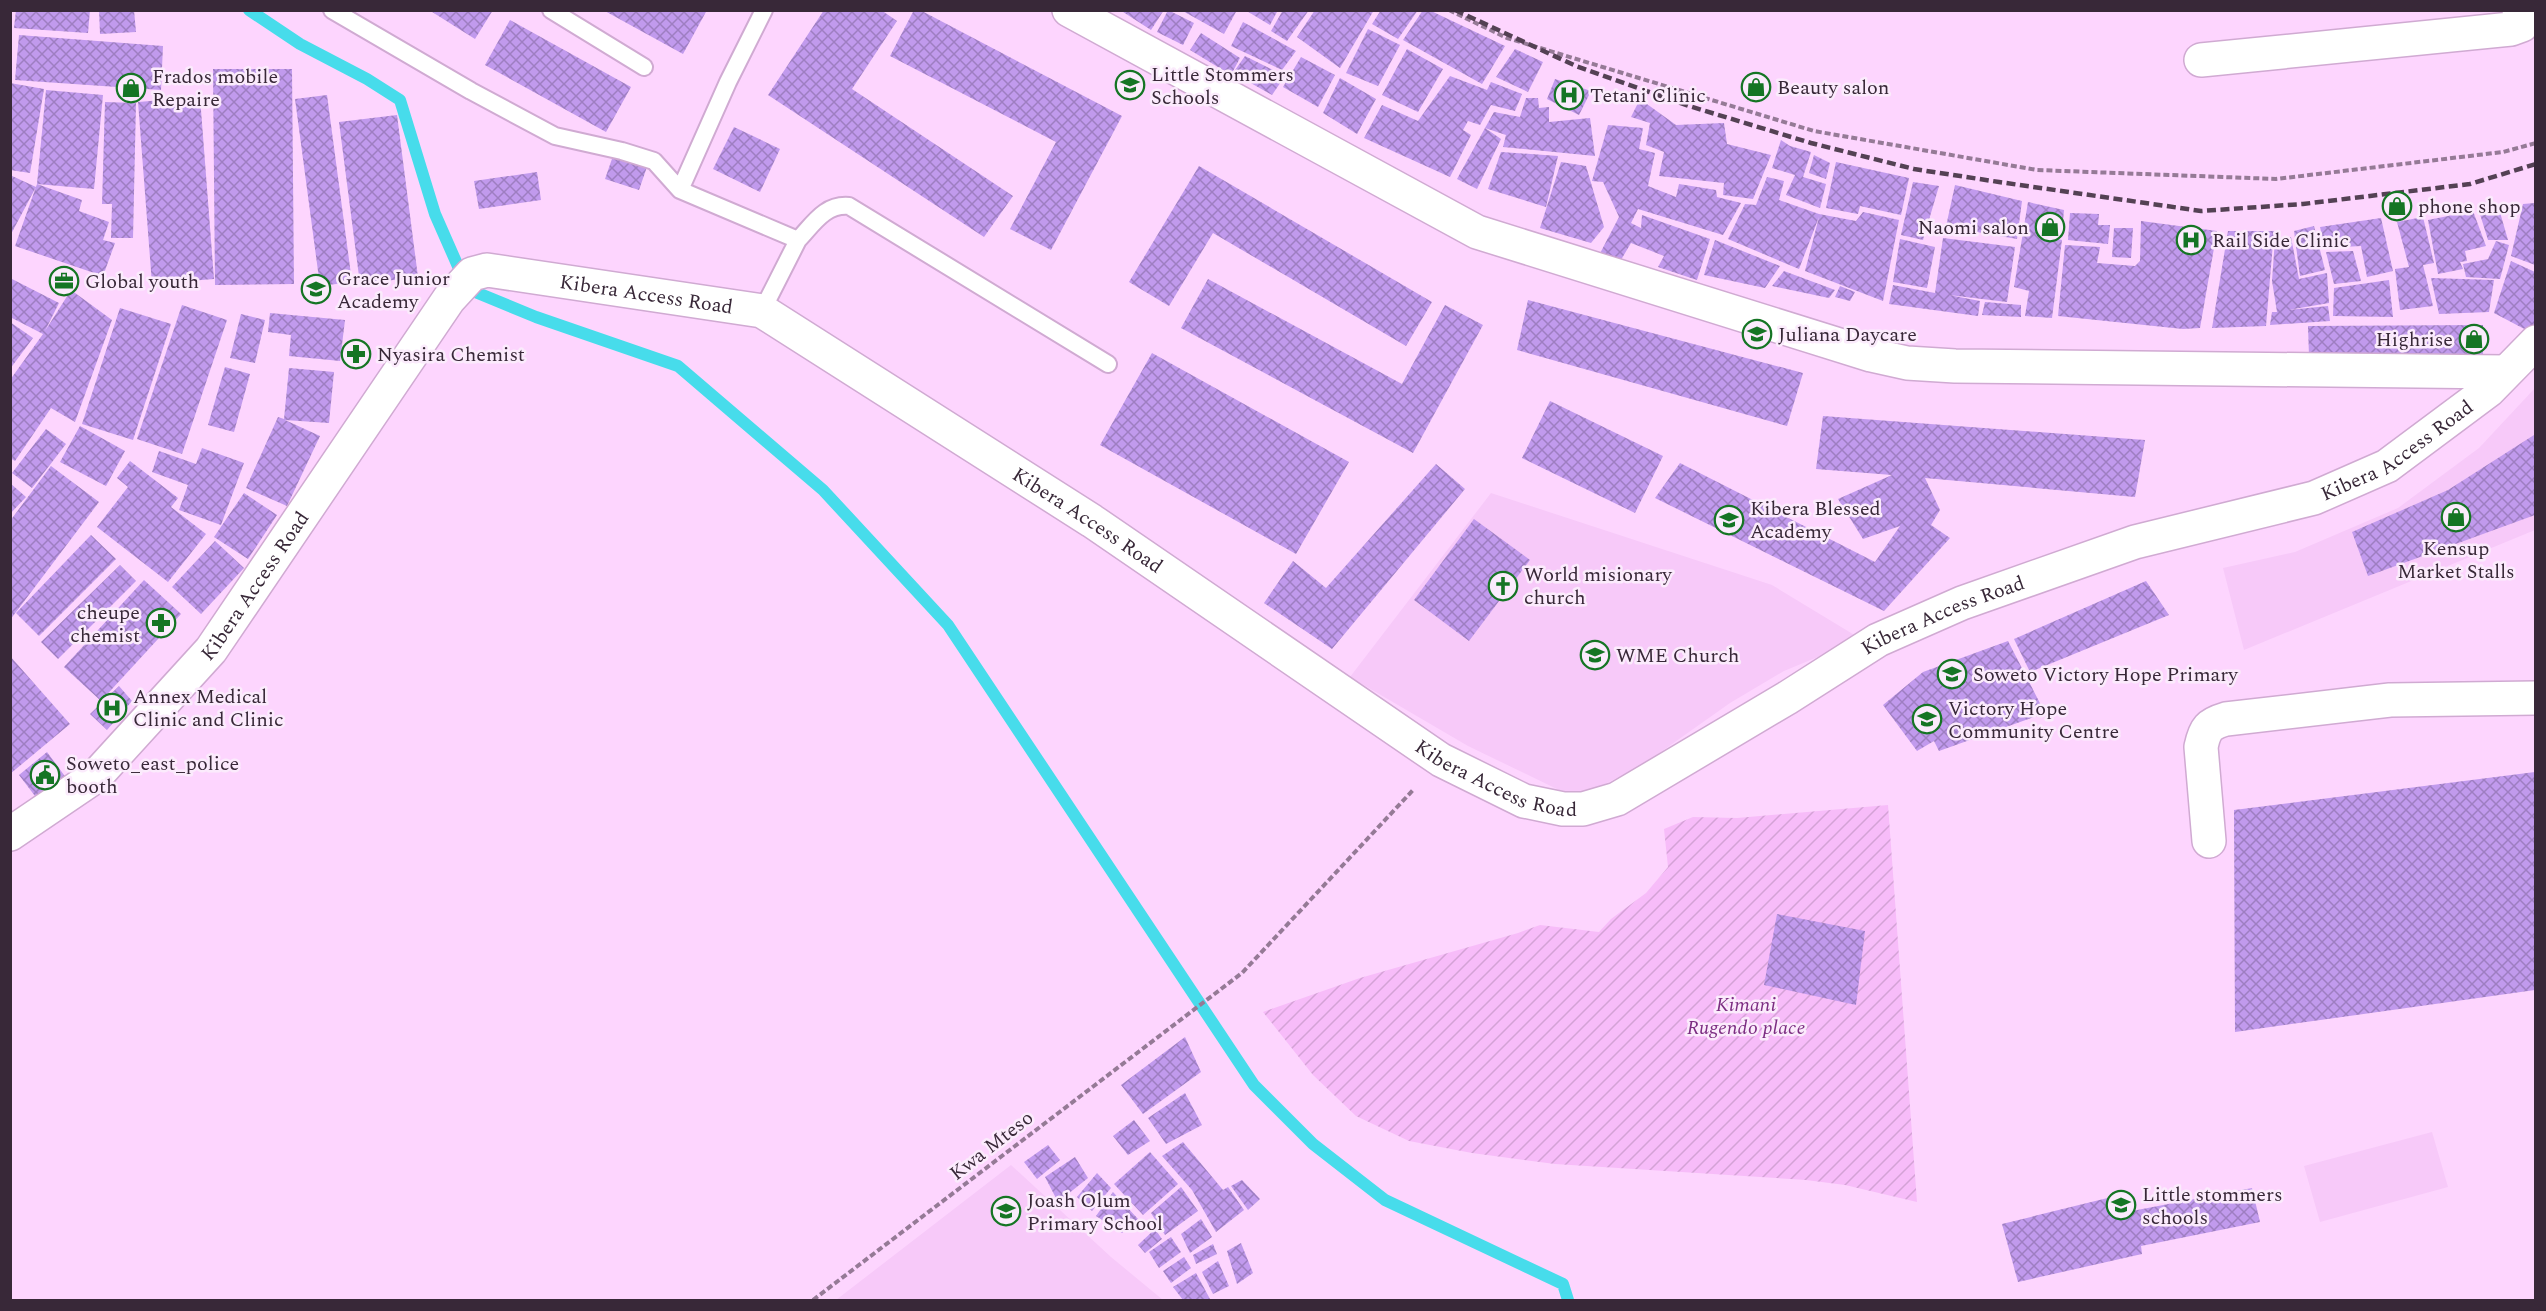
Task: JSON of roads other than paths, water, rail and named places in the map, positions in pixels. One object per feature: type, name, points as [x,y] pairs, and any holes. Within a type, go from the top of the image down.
[{"type":"street","points":[[1069,10],[1477,232],[1871,355],[1907,363],[1955,366],[2505,372]]},
{"type":"street","points":[[2201,60],[2511,29],[2522,25],[2519,10]]},
{"type":"street","name":"Kibera Access Road","points":[[10,834],[97,775],[211,650],[463,284],[487,270],[762,310],[1092,521],[1441,760],[1524,801],[1563,809],[1583,809],[1617,800],[1787,698],[1878,640],[1962,603],[2135,542],[2314,498],[2388,465],[2489,390],[2535,342]]},
{"type":"street","points":[[2209,841],[2201,747],[2204,735],[2212,723],[2226,719],[2390,700],[2535,698]]},
{"type":"lane","points":[[332,10],[471,91],[555,136],[622,151],[654,161],[680,190],[798,240]]},
{"type":"lane","points":[[551,10],[644,67]]},
{"type":"lane","points":[[680,190],[728,82],[764,10]]},
{"type":"lane","points":[[762,310],[798,240],[828,209],[837,205],[849,207],[1108,363]]},
{"type":"waterway","points":[[249,10],[300,44],[367,79],[400,100],[435,214],[468,289],[536,317],[678,366],[823,490],[948,625],[1254,1085],[1313,1144],[1385,1200],[1563,1284],[1568,1300]]},
{"type":"railway","points":[[1455,10],[1576,66],[1689,106],[1811,143],[1914,169],[2201,211],[2303,204],[2470,184],[2536,164]]},
{"type":"place","name":"Little Stommers Schools","points":[[1130,85]]},
{"type":"place","name":"Beauty salon","points":[[1756,87]]},
{"type":"place","name":"Frados mobile Repaire","points":[[131,88]]},
{"type":"place","name":"Tetani Clinic","points":[[1569,95]]},
{"type":"place","name":"phone shop","points":[[2397,206]]},
{"type":"place","name":"Naomi salon","points":[[2050,227]]},
{"type":"place","name":"Rail Side Clinic","points":[[2191,240]]},
{"type":"place","name":"Global youth","points":[[64,281]]},
{"type":"place","name":"Grace Junior Academy","points":[[316,289]]},
{"type":"place","name":"Juliana Daycare","points":[[1757,334]]},
{"type":"place","name":"Highrise","points":[[2474,339]]},
{"type":"place","name":"Nyasira Chemist","points":[[356,354]]},
{"type":"place","name":"Kensup Market Stalls","points":[[2456,517]]},
{"type":"place","name":"Kibera Blessed Academy","points":[[1729,520]]},
{"type":"place","name":"World misionary church","points":[[1503,586]]},
{"type":"place","name":"cheupe chemist","points":[[161,623]]},
{"type":"place","name":"WME Church","points":[[1595,655]]},
{"type":"place","name":"Soweto Victory Hope Primary","points":[[1952,674]]},
{"type":"place","name":"Annex Medical Clinic and Clinic","points":[[112,708]]},
{"type":"place","name":"Victory Hope Community Centre","points":[[1927,719]]},
{"type":"place","name":"Soweto_east_police booth","points":[[45,775]]},
{"type":"place","name":"Little stommers schools","points":[[2121,1205]]},
{"type":"place","name":"Joash Olum Primary School","points":[[1006,1211]]},
{"type":"park label","name":"Kimani Rugendo place","points":[[1746,1016]]}]
